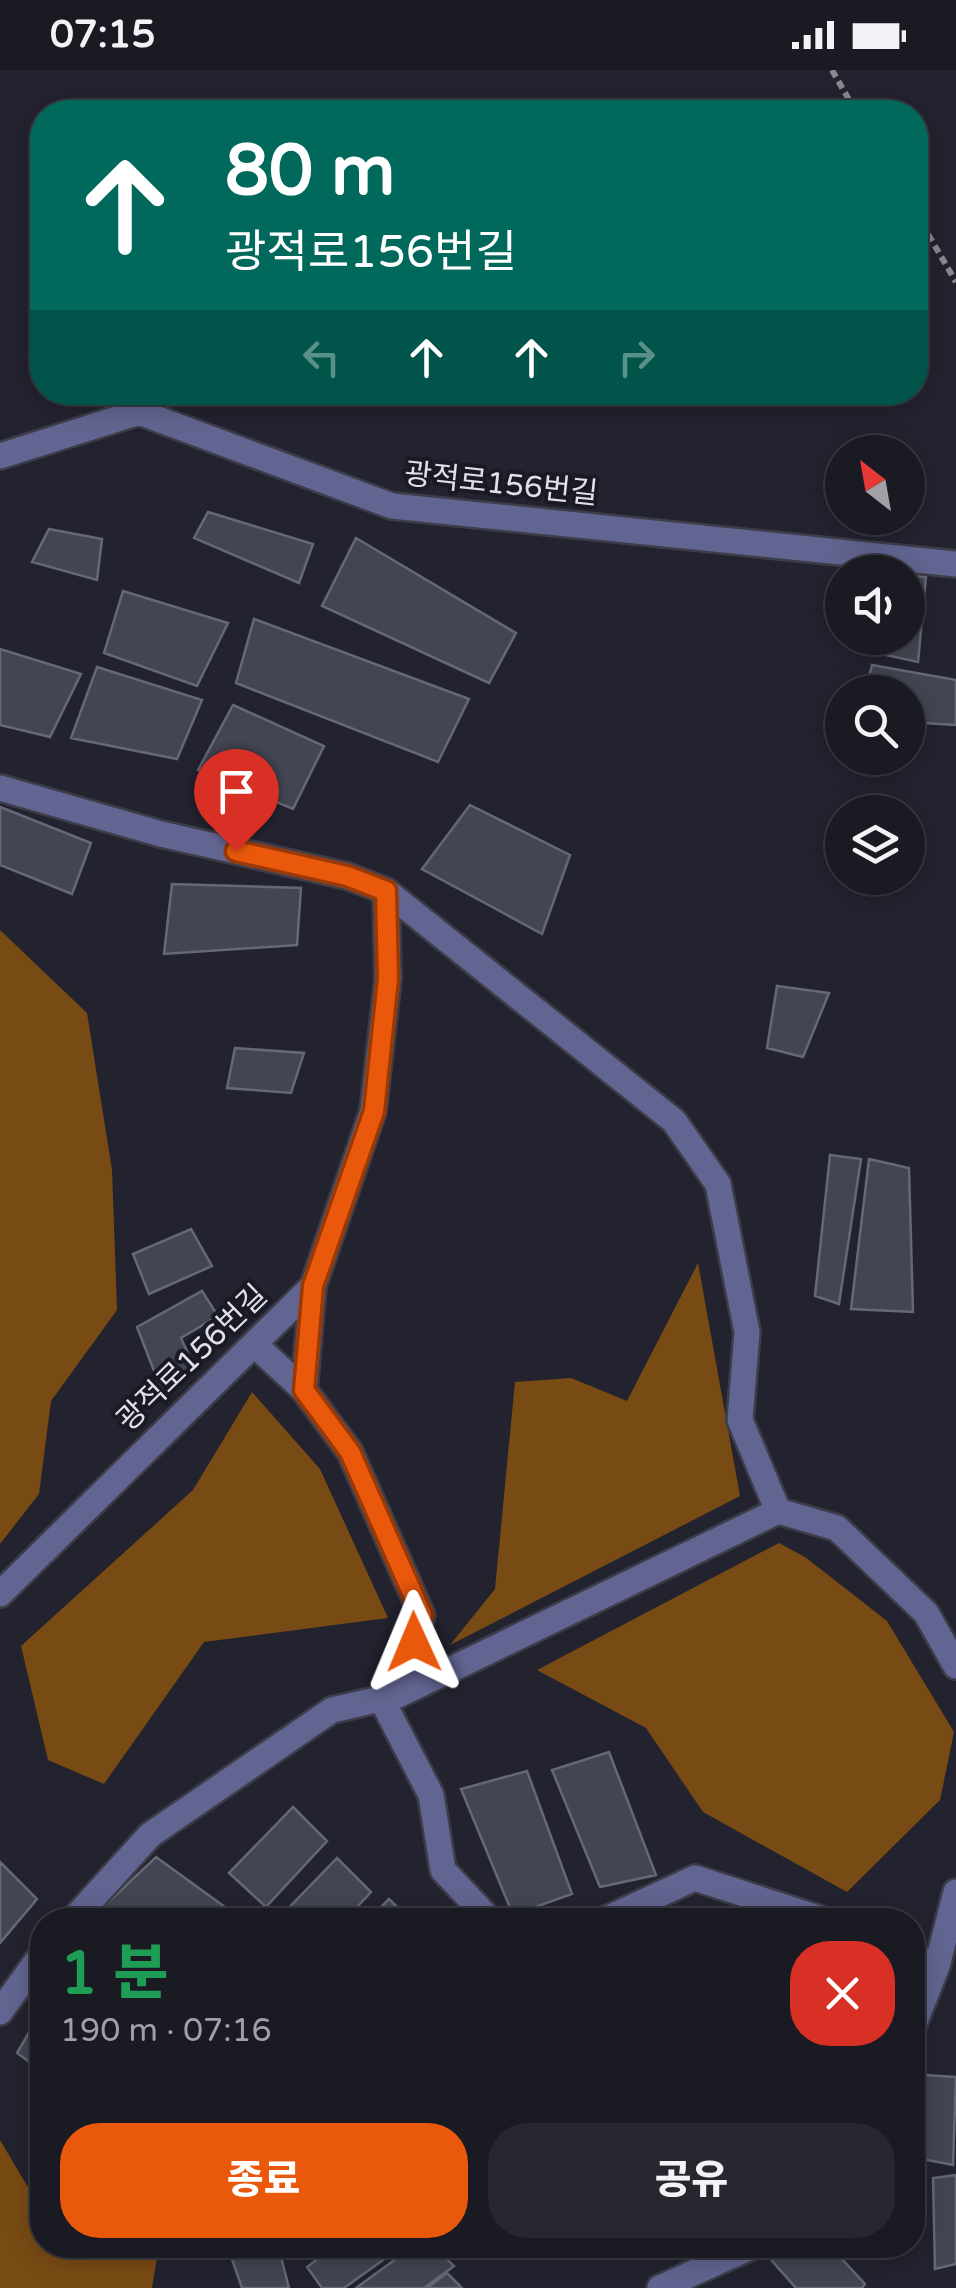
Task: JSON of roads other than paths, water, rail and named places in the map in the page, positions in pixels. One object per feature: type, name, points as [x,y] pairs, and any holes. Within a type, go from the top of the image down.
[{"type":"street","name":"광적로156번길","points":[[0,456],[140,412],[392,506],[956,564]]},
{"type":"street","points":[[0,788],[161,834],[347,876],[386,891],[674,1121],[718,1184],[746,1332],[740,1420],[778,1510]]},
{"type":"street","name":"광적로156번길","points":[[0,1594],[313,1286],[374,1111],[388,979],[386,891]]},
{"type":"street","points":[[304,1390],[313,1286]]},
{"type":"street","points":[[254,1344],[304,1390],[350,1452],[422,1615],[390,1698],[431,1795],[443,1870],[479,1908]]},
{"type":"street","points":[[84,1908],[150,1835],[332,1710],[390,1698],[778,1510],[838,1528],[926,1614],[956,1666]]},
{"type":"street","points":[[630,1908],[695,1878],[787,1908]]},
{"type":"street","points":[[925,1961],[956,1892]]},
{"type":"street","points":[[0,2012],[30,1971]]},
{"type":"street","points":[[660,2288],[726,2258]]}]
